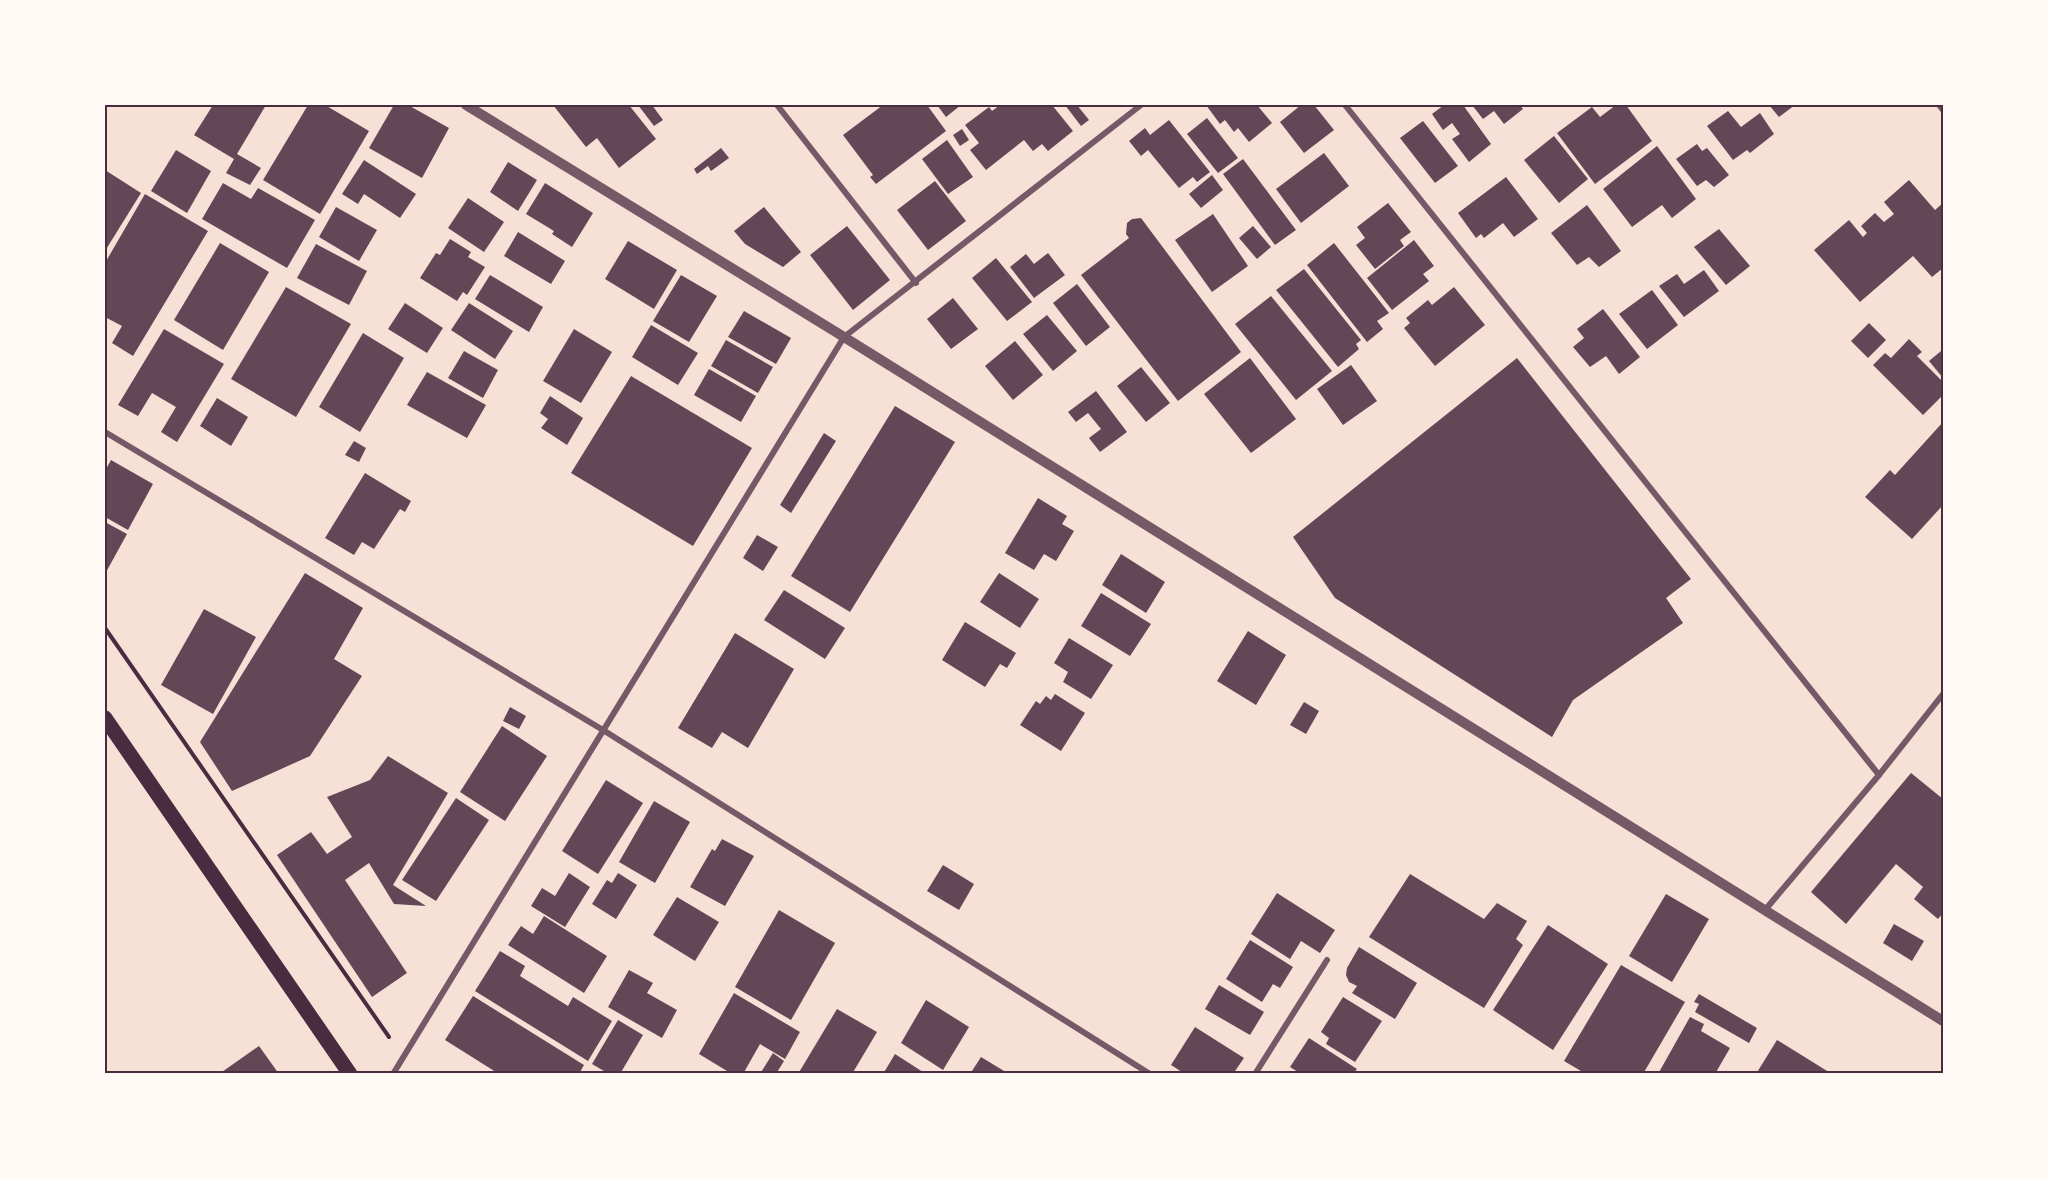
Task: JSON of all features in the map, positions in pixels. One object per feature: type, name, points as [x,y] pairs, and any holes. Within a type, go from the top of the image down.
[{"type":"main road","points":[[105,718],[350,1074]]},
{"type":"street","points":[[466,105],[1943,1021]]},
{"type":"street","points":[[777,105],[916,283]]},
{"type":"street","points":[[393,1074],[844,338],[1141,105]]},
{"type":"street","points":[[1345,105],[1879,776]]},
{"type":"street","points":[[1939,105],[1943,110]]},
{"type":"street","points":[[105,432],[603,730],[1150,1074]]},
{"type":"street","points":[[1765,910],[1879,776],[1943,694]]},
{"type":"street","points":[[1255,1074],[1327,960]]},
{"type":"path","points":[[105,628],[404,1057]]},
{"type":"building","points":[[213,105],[266,105],[237,154],[261,168],[250,185],[226,173],[234,159],[194,135]]},
{"type":"building","points":[[308,105],[325,105],[369,131],[320,214],[263,180]]},
{"type":"building","points":[[394,105],[408,105],[449,128],[422,178],[369,148]]},
{"type":"building","points":[[553,105],[629,105],[656,139],[619,168],[597,138],[586,147]]},
{"type":"building","points":[[638,105],[652,105],[663,120],[654,126]]},
{"type":"building","points":[[883,105],[927,105],[946,131],[876,184],[870,177],[873,175],[843,135]]},
{"type":"building","points":[[937,105],[961,105],[946,117]]},
{"type":"building","points":[[1000,105],[1052,105],[1073,131],[1048,151],[1042,144],[1033,151],[1024,140],[986,170],[970,150],[979,143],[965,125],[989,107],[992,111]]},
{"type":"building","points":[[1065,105],[1077,105],[1089,120],[1081,126]]},
{"type":"building","points":[[1206,105],[1257,105],[1272,123],[1249,142],[1238,128],[1234,132],[1225,120],[1220,124]]},
{"type":"building","points":[[1301,105],[1314,105],[1334,130],[1304,153],[1280,122]]},
{"type":"building","points":[[1444,105],[1463,105],[1491,144],[1469,162],[1452,139],[1460,134],[1452,123],[1443,130],[1432,114]]},
{"type":"building","points":[[1472,105],[1520,105],[1523,109],[1504,124],[1494,111],[1483,119]]},
{"type":"building","points":[[1616,105],[1626,105],[1652,141],[1595,184],[1557,133],[1592,107],[1600,117]]},
{"type":"building","points":[[1769,105],[1795,105],[1779,117]]},
{"type":"building","points":[[1728,111],[1741,127],[1760,113],[1774,134],[1750,153],[1747,150],[1733,160],[1707,126]]},
{"type":"building","points":[[1207,118],[1238,158],[1218,173],[1187,134]]},
{"type":"building","points":[[1169,120],[1210,172],[1197,182],[1193,177],[1179,188],[1148,150],[1141,156],[1129,141],[1145,128],[1150,135]]},
{"type":"building","points":[[1423,121],[1458,166],[1435,183],[1400,138]]},
{"type":"building","points":[[962,129],[969,140],[960,146],[953,135]]},
{"type":"building","points":[[1554,136],[1588,179],[1559,203],[1524,160]]},
{"type":"building","points":[[947,140],[973,177],[948,194],[922,159]]},
{"type":"building","points":[[1697,144],[1702,151],[1707,148],[1729,175],[1714,187],[1706,180],[1697,186],[1676,159]]},
{"type":"building","points":[[1657,146],[1696,199],[1672,218],[1662,205],[1632,227],[1603,189]]},
{"type":"building","points":[[721,148],[729,158],[711,171],[708,166],[697,174],[694,169]]},
{"type":"building","points":[[176,150],[211,171],[187,213],[151,191]]},
{"type":"building","points":[[1324,153],[1349,186],[1301,223],[1276,189]]},
{"type":"building","points":[[1243,159],[1296,230],[1275,245],[1223,174]]},
{"type":"building","points":[[364,160],[416,194],[400,218],[364,194],[358,204],[342,194]]},
{"type":"building","points":[[508,162],[537,180],[518,211],[490,192]]},
{"type":"building","points":[[105,170],[141,193],[105,251]]},
{"type":"building","points":[[1212,175],[1223,190],[1201,208],[1189,194]]},
{"type":"building","points":[[1506,177],[1538,219],[1514,237],[1503,223],[1484,238],[1481,234],[1476,238],[1458,213]]},
{"type":"building","points":[[1909,180],[1935,210],[1943,203],[1943,268],[1932,277],[1913,256],[1860,302],[1814,250],[1849,220],[1863,237],[1867,233],[1861,226],[1875,213],[1884,222],[1894,214],[1884,202]]},
{"type":"building","points":[[935,181],[966,221],[928,250],[897,210]]},
{"type":"building","points":[[223,183],[251,199],[258,188],[315,220],[287,268],[202,219]]},
{"type":"building","points":[[545,183],[593,213],[572,247],[552,234],[554,231],[526,214]]},
{"type":"building","points":[[145,194],[208,231],[133,356],[112,343],[122,326],[105,317],[105,263]]},
{"type":"building","points":[[468,198],[504,222],[484,252],[448,228]]},
{"type":"building","points":[[1388,203],[1411,232],[1400,240],[1404,246],[1375,269],[1356,245],[1365,238],[1357,227]]},
{"type":"building","points":[[1587,205],[1621,251],[1599,267],[1589,257],[1577,265],[1551,233]]},
{"type":"building","points":[[336,207],[377,230],[359,261],[319,237]]},
{"type":"building","points":[[764,207],[801,252],[783,267],[745,244],[734,231]]},
{"type":"building","points":[[1213,214],[1248,266],[1212,292],[1175,240]]},
{"type":"building","points":[[1141,218],[1241,352],[1178,401],[1081,275],[1129,238],[1126,234],[1127,223],[1132,219]]},
{"type":"building","points":[[847,226],[890,280],[853,310],[810,255]]},
{"type":"building","points":[[1253,226],[1271,247],[1257,259],[1239,238]]},
{"type":"building","points":[[1719,229],[1750,266],[1726,285],[1694,247]]},
{"type":"building","points":[[518,232],[565,261],[551,284],[504,256]]},
{"type":"building","points":[[450,239],[471,252],[468,257],[485,267],[467,295],[463,292],[457,301],[420,278],[436,253],[440,255]]},
{"type":"building","points":[[1414,240],[1434,266],[1423,274],[1429,281],[1392,310],[1367,278]]},
{"type":"building","points":[[628,241],[677,270],[654,309],[605,279]]},
{"type":"building","points":[[220,243],[269,272],[223,350],[174,320]]},
{"type":"building","points":[[1334,243],[1389,313],[1377,321],[1383,329],[1367,342],[1307,265]]},
{"type":"building","points":[[316,244],[367,271],[349,305],[297,278]]},
{"type":"building","points":[[1048,253],[1065,275],[1034,298],[1010,267],[1026,254],[1034,264]]},
{"type":"building","points":[[996,258],[1032,302],[1007,321],[972,278]]},
{"type":"building","points":[[1304,269],[1361,340],[1356,344],[1359,349],[1338,367],[1276,290]]},
{"type":"building","points":[[1704,270],[1719,291],[1684,317],[1659,286],[1677,274],[1684,284]]},
{"type":"building","points":[[490,275],[543,307],[529,332],[475,299]]},
{"type":"building","points":[[681,275],[717,296],[689,342],[653,321]]},
{"type":"building","points":[[1077,284],[1110,327],[1086,346],[1053,303]]},
{"type":"building","points":[[286,287],[351,324],[296,417],[231,379]]},
{"type":"building","points":[[1454,287],[1485,325],[1435,366],[1404,328],[1410,323],[1406,318],[1428,300],[1432,305]]},
{"type":"building","points":[[1652,290],[1678,325],[1647,349],[1619,314]]},
{"type":"building","points":[[1271,296],[1332,371],[1296,400],[1235,324]]},
{"type":"building","points":[[953,298],[978,329],[951,349],[927,319]]},
{"type":"building","points":[[405,303],[443,328],[427,353],[388,329]]},
{"type":"building","points":[[469,303],[513,331],[495,359],[451,330]]},
{"type":"building","points":[[1603,309],[1640,357],[1619,374],[1606,356],[1590,367],[1573,347],[1584,338],[1577,329]]},
{"type":"building","points":[[744,311],[791,338],[776,364],[728,337]]},
{"type":"building","points":[[1047,315],[1077,351],[1053,371],[1023,334]]},
{"type":"building","points":[[1869,323],[1886,340],[1868,358],[1851,341]]},
{"type":"building","points":[[651,325],[698,353],[678,385],[632,357]]},
{"type":"building","points":[[164,329],[224,364],[177,442],[161,432],[176,407],[152,393],[138,416],[118,405]]},
{"type":"building","points":[[574,329],[612,352],[581,403],[543,381]]},
{"type":"building","points":[[363,333],[404,358],[360,432],[319,407]]},
{"type":"building","points":[[1909,339],[1922,352],[1917,356],[1943,382],[1943,395],[1923,415],[1873,365],[1885,353],[1891,358]]},
{"type":"building","points":[[726,340],[773,367],[758,393],[711,366]]},
{"type":"building","points":[[1015,341],[1043,375],[1013,400],[985,366]]},
{"type":"building","points":[[464,351],[498,370],[483,398],[448,378]]},
{"type":"building","points":[[1941,351],[1943,354],[1943,378],[1929,361]]},
{"type":"building","points":[[1250,358],[1296,419],[1251,453],[1204,394]]},
{"type":"building","points":[[1517,358],[1691,579],[1666,598],[1683,623],[1573,700],[1552,737],[1335,598],[1293,537]]},
{"type":"building","points":[[1351,365],[1377,401],[1343,425],[1317,389]]},
{"type":"building","points":[[1141,367],[1170,403],[1146,422],[1117,386]]},
{"type":"building","points":[[709,369],[756,396],[741,422],[694,395]]},
{"type":"building","points":[[427,372],[486,405],[467,438],[407,405]]},
{"type":"building","points":[[631,376],[752,448],[693,546],[571,473]]},
{"type":"building","points":[[1096,391],[1127,432],[1100,452],[1089,438],[1101,429],[1088,413],[1076,422],[1068,412]]},
{"type":"building","points":[[550,396],[583,418],[567,445],[541,428],[548,419],[540,413]]},
{"type":"building","points":[[217,398],[248,417],[231,446],[200,426]]},
{"type":"building","points":[[895,406],[955,442],[850,612],[791,576]]},
{"type":"building","points":[[1943,422],[1943,505],[1912,539],[1865,497],[1890,470],[1895,475]]},
{"type":"building","points":[[824,433],[836,441],[791,513],[780,505]]},
{"type":"building","points":[[354,441],[366,448],[359,462],[345,455]]},
{"type":"building","points":[[111,460],[153,484],[128,530],[105,517],[105,471]]},
{"type":"building","points":[[365,473],[411,501],[405,512],[400,509],[374,549],[362,542],[354,555],[325,538]]},
{"type":"building","points":[[1038,498],[1067,516],[1062,524],[1074,531],[1056,561],[1044,554],[1034,570],[1005,553]]},
{"type":"building","points":[[105,522],[127,534],[105,574]]},
{"type":"building","points":[[757,535],[778,547],[763,571],[743,558]]},
{"type":"building","points":[[1121,554],[1165,582],[1146,613],[1102,585]]},
{"type":"building","points":[[305,573],[363,608],[334,659],[362,676],[310,756],[232,791],[200,742]]},
{"type":"building","points":[[999,573],[1039,599],[1020,628],[980,602]]},
{"type":"building","points":[[784,590],[845,628],[825,659],[764,620]]},
{"type":"building","points":[[1101,593],[1151,624],[1130,656],[1081,626]]},
{"type":"building","points":[[204,609],[256,637],[213,714],[161,685]]},
{"type":"building","points":[[965,622],[1016,653],[1007,668],[1000,664],[985,687],[942,660]]},
{"type":"building","points":[[1248,631],[1286,655],[1256,705],[1217,681]]},
{"type":"building","points":[[735,633],[794,669],[748,748],[722,732],[712,748],[678,728]]},
{"type":"building","points":[[1069,638],[1113,665],[1091,699],[1063,682],[1068,672],[1054,663]]},
{"type":"building","points":[[1055,694],[1085,713],[1061,751],[1020,725],[1036,701],[1040,704],[1046,696],[1051,700]]},
{"type":"building","points":[[1304,702],[1319,711],[1306,734],[1290,725]]},
{"type":"building","points":[[510,707],[526,716],[519,729],[503,721]]},
{"type":"building","points":[[502,726],[547,756],[505,821],[460,792]]},
{"type":"building","points":[[388,756],[448,793],[393,885],[426,906],[394,904],[369,863],[345,880],[407,973],[372,997],[277,855],[311,832],[327,854],[352,837],[327,797],[370,780]]},
{"type":"building","points":[[1911,773],[1943,799],[1943,913],[1938,919],[1914,899],[1923,887],[1896,864],[1846,924],[1811,892]]},
{"type":"building","points":[[606,780],[643,803],[598,874],[562,851]]},
{"type":"building","points":[[456,798],[489,820],[436,901],[402,880]]},
{"type":"building","points":[[654,801],[690,822],[655,883],[619,862]]},
{"type":"building","points":[[722,839],[754,856],[725,906],[690,887],[712,849],[715,851]]},
{"type":"building","points":[[943,865],[974,884],[959,910],[927,891]]},
{"type":"building","points":[[569,873],[590,887],[565,927],[531,906],[542,888],[555,896]]},
{"type":"building","points":[[618,873],[637,885],[616,919],[592,904],[607,880],[612,883]]},
{"type":"building","points":[[1410,874],[1484,919],[1497,903],[1527,921],[1516,939],[1523,945],[1484,1008],[1369,937]]},
{"type":"building","points":[[1277,893],[1335,930],[1320,953],[1301,941],[1290,959],[1251,934]]},
{"type":"building","points":[[1666,894],[1709,919],[1672,982],[1629,956]]},
{"type":"building","points":[[677,897],[719,922],[695,961],[653,935]]},
{"type":"building","points":[[779,910],[835,943],[791,1020],[735,987]]},
{"type":"building","points":[[544,916],[607,956],[584,993],[508,945],[521,926],[533,934]]},
{"type":"building","points":[[1894,924],[1924,941],[1912,961],[1883,943]]},
{"type":"building","points":[[1548,925],[1608,964],[1553,1050],[1493,1010]]},
{"type":"building","points":[[1250,940],[1293,967],[1280,988],[1273,984],[1262,1002],[1226,979]]},
{"type":"building","points":[[1359,947],[1417,983],[1395,1019],[1352,993],[1357,986],[1349,982],[1346,975],[1347,968]]},
{"type":"building","points":[[500,951],[525,966],[520,976],[568,1006],[573,997],[612,1021],[588,1061],[475,991]]},
{"type":"building","points":[[1621,965],[1685,1002],[1643,1074],[1586,1074],[1564,1061]]},
{"type":"building","points":[[629,970],[653,983],[647,993],[677,1010],[662,1038],[608,1007]]},
{"type":"building","points":[[1219,985],[1264,1012],[1250,1035],[1205,1009]]},
{"type":"building","points":[[734,993],[800,1032],[785,1059],[760,1044],[743,1074],[732,1074],[699,1054]]},
{"type":"building","points":[[1699,994],[1757,1028],[1749,1043],[1695,1012],[1699,1004],[1694,1002]]},
{"type":"building","points":[[473,996],[584,1065],[579,1074],[499,1074],[445,1040]]},
{"type":"building","points":[[1343,997],[1382,1021],[1355,1062],[1326,1044],[1329,1038],[1321,1032]]},
{"type":"building","points":[[926,1000],[969,1027],[943,1070],[901,1043]]},
{"type":"building","points":[[837,1009],[877,1032],[852,1074],[798,1074]]},
{"type":"building","points":[[1690,1017],[1704,1024],[1701,1031],[1730,1048],[1715,1074],[1658,1074]]},
{"type":"building","points":[[618,1020],[643,1035],[620,1074],[609,1074],[592,1064]]},
{"type":"building","points":[[1195,1027],[1244,1058],[1233,1074],[1185,1074],[1171,1065]]},
{"type":"building","points":[[1309,1038],[1357,1069],[1353,1074],[1301,1074],[1290,1067]]},
{"type":"building","points":[[1777,1040],[1832,1074],[1756,1074]]},
{"type":"building","points":[[259,1046],[279,1074],[219,1074]]},
{"type":"building","points":[[773,1053],[784,1061],[776,1074],[760,1074]]},
{"type":"building","points":[[895,1054],[926,1074],[883,1074]]},
{"type":"building","points":[[981,1057],[1009,1074],[970,1074]]}]
